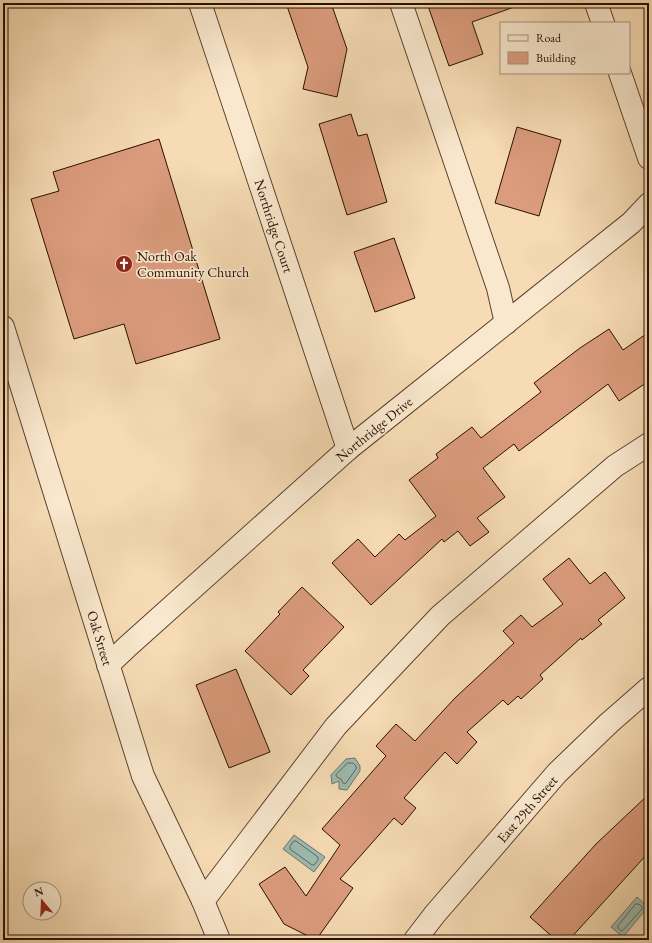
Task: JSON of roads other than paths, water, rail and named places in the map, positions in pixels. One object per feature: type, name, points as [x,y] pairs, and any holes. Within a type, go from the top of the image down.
[{"type":"street","name":"Northridge Court","points":[[200,3],[348,449]]},
{"type":"street","points":[[401,3],[498,288],[506,323]]},
{"type":"street","points":[[596,3],[603,22]]},
{"type":"street","points":[[620,74],[649,158]]},
{"type":"street","name":"Northridge Drive","points":[[108,665],[348,449],[631,223],[649,204]]},
{"type":"street","name":"Oak Street","points":[[3,327],[143,776],[203,901],[219,940]]},
{"type":"street","points":[[203,901],[336,726],[440,616],[615,466],[649,444]]},
{"type":"street","name":"East 29th Street","points":[[415,940],[435,914],[557,773],[609,723],[649,688]]},
{"type":"water","points":[[355,758],[360,766],[360,771],[347,790],[339,789],[339,781],[332,784],[331,775],[346,759]]},
{"type":"water","points":[[294,835],[325,857],[314,872],[283,849]]},
{"type":"water","points":[[637,897],[648,907],[623,937],[611,927]]},
{"type":"place","name":"North Oak Community Church","points":[[124,264]]}]
